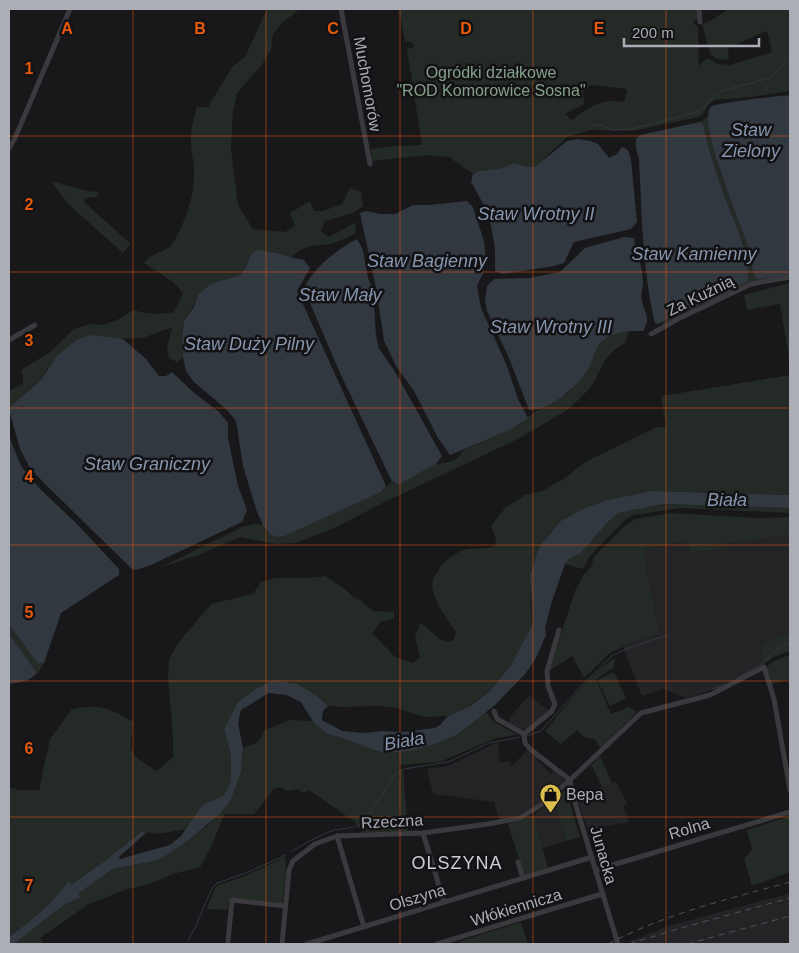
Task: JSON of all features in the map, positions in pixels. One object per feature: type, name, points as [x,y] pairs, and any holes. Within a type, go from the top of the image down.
[{"type":"street","points":[[9,149],[70,9]]},
{"type":"street","name":"Muchomorów","points":[[341,9],[352,59],[370,164]]},
{"type":"street","points":[[699,9],[700,22]]},
{"type":"street","name":"Za Kuźnią","points":[[651,334],[750,284],[790,277]]},
{"type":"street","points":[[9,340],[35,325]]},
{"type":"street","points":[[524,734],[552,711],[555,704],[548,686],[547,672],[559,630]]},
{"type":"street","name":"Rzeczna","points":[[282,944],[289,870],[294,860],[314,844],[337,836],[422,833],[520,818],[544,803],[641,714],[710,695],[764,667],[774,699],[790,790]]},
{"type":"street","points":[[494,711],[497,719],[524,734]]},
{"type":"street","points":[[524,734],[525,744],[570,780]]},
{"type":"street","name":"Junacka","points":[[570,780],[573,796],[618,944]]},
{"type":"street","name":"Rolna","points":[[596,870],[790,812]]},
{"type":"street","points":[[422,833],[444,902]]},
{"type":"street","points":[[337,836],[364,927]]},
{"type":"street","name":"Olszyna","points":[[307,944],[592,857]]},
{"type":"street","points":[[518,862],[523,878]]},
{"type":"street","name":"Włókiennicza","points":[[437,944],[602,894]]},
{"type":"street","points":[[228,941],[232,900],[285,906]]},
{"type":"shaded area","points":[[790,535],[790,635],[778,637],[761,666],[715,689],[686,698],[663,689],[642,696],[623,647],[633,642],[660,635],[645,561],[645,549],[689,541],[690,553],[720,549],[725,544]]},
{"type":"shaded area","points":[[529,696],[548,710],[545,715],[522,731],[508,723],[510,717]]},
{"type":"shaded area","points":[[498,742],[500,763],[510,761],[512,766],[526,751],[530,752],[538,758],[537,760],[551,774],[555,770],[565,781],[532,809],[519,815],[499,820],[494,802],[433,794],[427,769],[448,766]]},
{"type":"shaded area","points":[[616,781],[627,804],[623,806],[629,822],[588,830],[576,797]]},
{"type":"shaded area","points":[[554,799],[566,841],[543,848],[534,815]]},
{"type":"shaded area","points":[[790,893],[790,944],[631,944],[630,941],[669,926]]},
{"type":"green space","points":[[267,9],[300,9],[282,23],[273,34],[271,49],[263,63],[237,93],[233,111],[231,149],[238,205],[253,229],[285,232],[295,226],[290,213],[310,201],[314,211],[323,211],[342,204],[350,188],[361,192],[363,206],[353,213],[325,221],[321,231],[329,237],[356,222],[355,234],[330,244],[308,247],[290,258],[266,251],[251,254],[246,267],[240,275],[227,279],[198,295],[183,324],[183,357],[177,362],[169,358],[167,348],[172,328],[143,338],[111,339],[47,369],[40,381],[12,405],[9,410],[9,391],[23,384],[21,370],[50,352],[74,329],[90,324],[103,325],[117,320],[134,310],[154,314],[174,312],[183,293],[173,282],[144,263],[171,245],[179,233],[186,215],[193,187],[194,168],[191,137],[192,124],[197,107],[208,107],[232,67],[245,57]]},
{"type":"green space","name":"Ogródki działkowe \"ROD Komorowice Sosna\"","points":[[399,9],[697,9],[697,18],[693,23],[698,27],[699,66],[707,58],[718,64],[730,65],[772,52],[767,31],[728,48],[729,60],[716,59],[710,53],[702,24],[729,9],[790,9],[790,91],[716,100],[710,103],[699,117],[633,131],[591,130],[567,137],[536,166],[529,167],[514,163],[502,168],[479,171],[473,174],[449,157],[427,155],[372,161],[371,149],[422,145],[407,49],[414,47],[413,43],[405,41]],"holes":[[[591,85],[626,89],[624,102],[609,101],[596,105],[572,120],[565,114],[584,104],[583,92]]]},
{"type":"green space","points":[[708,116],[719,169],[748,246],[753,272],[790,275],[758,281],[663,326],[662,322],[680,312],[716,299],[747,281],[747,264],[742,241],[721,189],[645,134],[700,122]]},
{"type":"green space","points":[[51,181],[97,192],[99,194],[97,197],[85,198],[84,202],[131,244],[123,253],[68,204]]},
{"type":"green space","points":[[790,283],[790,364],[780,304],[747,310],[744,295]]},
{"type":"green space","points":[[629,331],[625,343],[614,350],[606,359],[591,387],[569,409],[518,439],[336,527],[296,543],[275,544],[240,537],[196,556],[161,567],[242,527],[253,524],[263,525],[270,533],[275,535],[285,536],[381,492],[392,481],[398,485],[436,464],[457,459],[464,450],[510,430],[538,410],[568,393],[587,371],[598,347],[605,338],[615,333]]},
{"type":"green space","points":[[790,375],[790,495],[651,491],[607,500],[568,516],[542,543],[537,552],[530,575],[533,623],[511,665],[490,691],[469,706],[448,716],[425,717],[396,708],[378,706],[328,706],[316,695],[256,689],[224,729],[231,756],[231,781],[223,796],[202,805],[186,829],[158,834],[142,831],[105,861],[72,884],[68,881],[49,905],[9,937],[9,787],[20,790],[39,790],[50,739],[72,709],[104,708],[133,722],[131,747],[133,752],[140,760],[157,771],[173,757],[168,676],[169,659],[179,642],[211,604],[253,594],[261,582],[276,578],[325,576],[373,611],[394,612],[394,618],[381,622],[372,633],[395,657],[413,663],[420,657],[415,637],[420,623],[435,636],[443,640],[453,641],[456,632],[436,599],[433,592],[433,579],[444,563],[457,553],[468,549],[495,546],[496,539],[491,526],[505,508],[525,495],[542,491],[565,478],[585,462],[657,427],[666,427],[661,396]]},
{"type":"green space","points":[[664,504],[790,508],[790,513],[681,508],[634,515],[626,519],[589,557],[583,569],[565,564],[570,558],[581,553],[618,513]]},
{"type":"green space","points":[[670,513],[759,518],[790,517],[790,535],[725,544],[720,549],[690,553],[688,541],[645,549],[645,561],[660,635],[633,642],[610,653],[584,678],[572,656],[549,671],[575,591],[584,574],[591,567],[594,557],[624,526],[635,519]]},
{"type":"green space","points":[[9,623],[38,664],[44,663],[37,673],[9,634]]},
{"type":"green space","points":[[790,635],[790,651],[774,657],[761,666],[763,644],[778,637]]},
{"type":"green space","points":[[790,655],[790,679],[772,684],[766,667],[776,660]]},
{"type":"green space","points":[[615,658],[614,667],[596,679],[611,714],[629,707],[637,712],[600,748],[595,739],[585,737],[577,730],[561,744],[545,731],[586,682]]},
{"type":"green space","points":[[614,672],[626,698],[610,706],[597,680]]},
{"type":"green space","points":[[486,712],[493,721],[517,735],[496,738],[440,762],[399,765],[403,771],[408,832],[362,832],[355,822],[309,790],[304,793],[298,789],[287,791],[281,787],[274,789],[254,814],[225,814],[200,867],[125,890],[89,904],[40,938],[44,944],[14,944],[65,904],[80,898],[79,893],[113,869],[159,860],[208,825],[241,771],[243,748],[258,742],[265,730],[290,720],[312,721],[328,734],[371,749],[386,753],[411,751],[439,743],[458,734]]},
{"type":"green space","points":[[600,756],[612,783],[602,787],[591,765]]},
{"type":"green space","points":[[566,789],[580,837],[566,841],[554,799]]},
{"type":"green space","points":[[534,815],[548,868],[524,875],[508,824]]},
{"type":"green space","points":[[790,816],[790,872],[752,886],[744,858],[752,850],[747,830]]},
{"type":"green space","points":[[285,857],[286,869],[283,903],[230,899],[227,910],[207,909],[214,890],[218,885],[245,876]]},
{"type":"green space","points":[[521,922],[528,944],[461,944],[460,941]]},
{"type":"water","name":"Staw Zielony","points":[[790,95],[790,275],[758,279],[754,276],[748,246],[715,152],[708,116],[711,107],[715,105]]},
{"type":"water","name":"Staw Kamienny","points":[[700,122],[703,124],[708,147],[724,196],[743,244],[748,269],[748,281],[716,299],[680,312],[658,324],[655,323],[647,283],[636,139],[640,135]]},
{"type":"water","name":"Staw Wrotny II","points":[[578,139],[598,144],[609,158],[617,154],[622,147],[628,150],[631,160],[637,222],[631,229],[574,242],[564,263],[503,274],[495,271],[495,248],[491,226],[485,207],[471,182],[473,174],[479,171],[502,168],[514,163],[529,167],[536,166],[567,141]]},
{"type":"water","name":"Staw Bagienny","points":[[467,201],[473,207],[484,241],[486,259],[483,273],[477,286],[481,308],[507,366],[518,399],[528,418],[510,430],[450,455],[438,438],[414,391],[396,366],[384,341],[377,293],[360,213],[366,211],[380,214],[395,214],[413,205]]},
{"type":"water","name":"Staw Wrotny III","points":[[624,237],[634,238],[642,271],[641,299],[647,316],[647,322],[643,331],[629,331],[606,338],[597,349],[587,371],[569,391],[545,407],[529,410],[509,358],[487,311],[485,299],[487,286],[494,279],[530,278],[560,272],[585,248]]},
{"type":"water","name":"Staw Mały","points":[[357,239],[363,250],[368,278],[373,290],[376,335],[379,348],[397,375],[442,456],[436,464],[398,485],[392,481],[340,373],[304,289],[313,274],[326,260],[341,248]]},
{"type":"water","name":"Staw Duży Pilny","points":[[257,250],[304,260],[310,268],[297,291],[386,486],[381,492],[285,536],[277,537],[270,534],[257,512],[243,466],[236,421],[226,409],[194,382],[186,371],[183,357],[182,337],[184,321],[194,307],[198,295],[211,284],[240,275],[246,267],[251,254]]},
{"type":"water","name":"Staw Graniczny","points":[[90,335],[123,339],[146,359],[159,376],[166,376],[172,372],[193,392],[218,411],[228,423],[228,438],[238,486],[247,510],[242,522],[151,565],[136,570],[132,569],[30,468],[20,449],[9,410],[12,405],[40,381],[57,356],[77,340]]},
{"type":"water","points":[[9,436],[21,466],[39,488],[75,522],[119,569],[119,575],[61,613],[44,663],[38,664],[9,624]]},
{"type":"water","name":"Biała","points":[[651,491],[790,495],[790,508],[664,504],[618,513],[581,553],[570,558],[565,564],[552,601],[545,628],[546,635],[535,660],[525,674],[495,705],[458,734],[439,743],[411,751],[386,753],[371,749],[328,734],[314,723],[301,702],[286,695],[269,693],[241,710],[238,723],[243,748],[241,771],[231,799],[221,813],[186,842],[159,860],[113,869],[79,893],[80,898],[65,904],[14,944],[9,944],[9,937],[49,905],[68,881],[72,884],[105,861],[142,831],[146,833],[119,857],[120,859],[170,845],[181,836],[202,805],[223,796],[231,781],[231,756],[224,729],[238,702],[273,680],[297,684],[316,695],[328,706],[323,711],[322,720],[342,731],[364,733],[402,732],[435,728],[448,716],[470,706],[490,691],[511,665],[533,623],[530,575],[537,552],[542,543],[562,520],[583,509],[607,500]]},
{"type":"water","points":[[9,634],[37,673],[28,680],[9,684]]},
{"type":"waterway","points":[[593,125],[603,125],[611,130],[631,129],[694,113],[703,108],[714,96],[722,91],[770,78],[790,57]]},
{"type":"waterway","points":[[527,736],[541,731],[580,687],[613,655],[668,635]]},
{"type":"waterway","points":[[736,679],[763,663],[779,648],[790,642]]},
{"type":"waterway","points":[[712,689],[724,685]]},
{"type":"waterway","points":[[292,851],[329,832],[363,823],[395,775],[404,769],[448,762],[489,743],[520,737]]},
{"type":"waterway","points":[[188,940],[212,888],[217,883],[246,873],[286,855]]},
{"type":"railway","points":[[608,944],[630,933],[674,916],[790,882]]},
{"type":"railway","points":[[629,944],[790,898]]},
{"type":"railway","points":[[687,944],[790,916]]},
{"type":"place","name":"Bepa","points":[[550,813]]},
{"type":"district","name":"OLSZYNA","points":[[457,863]]}]
